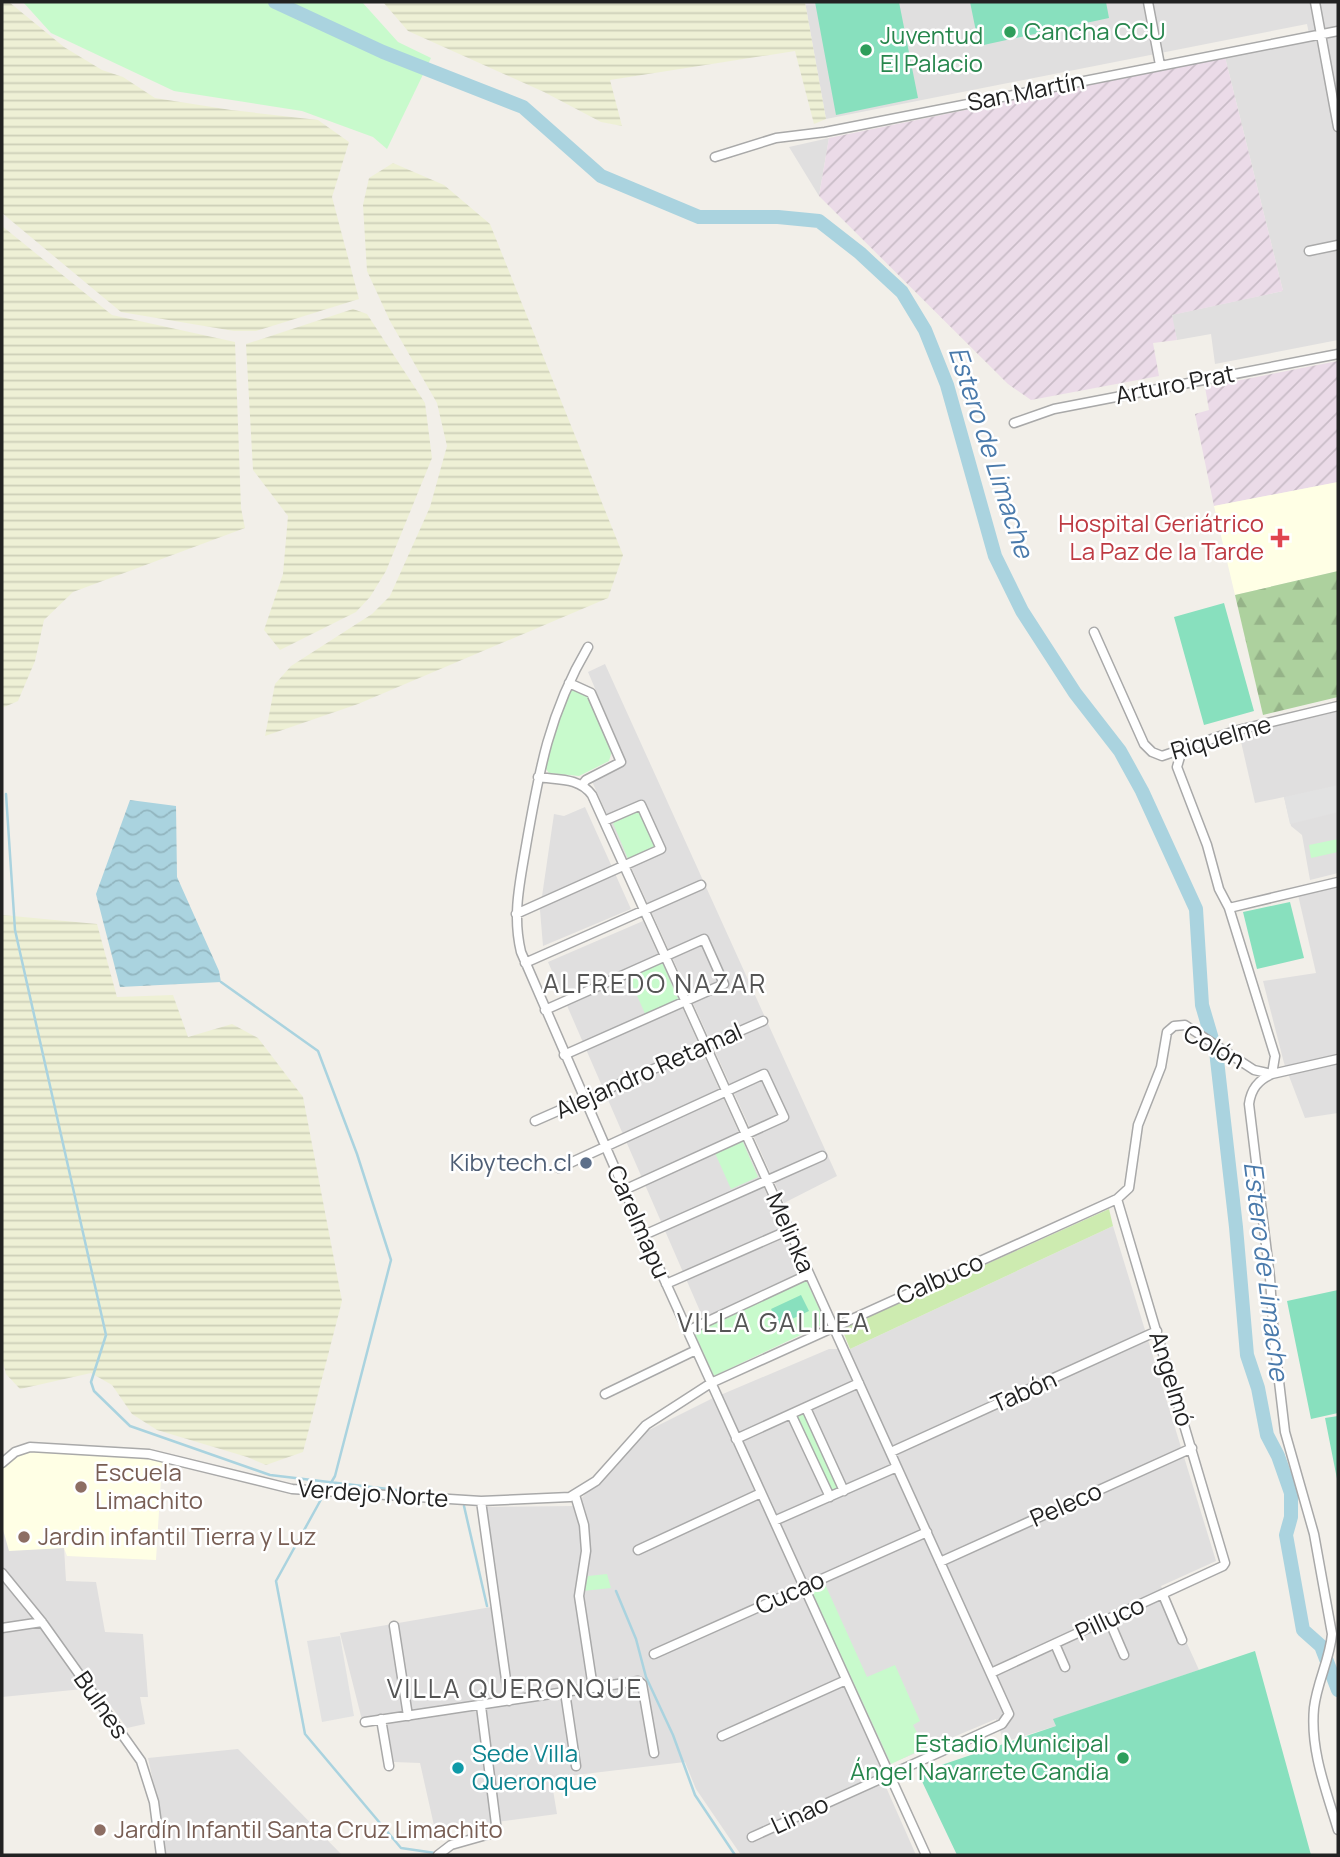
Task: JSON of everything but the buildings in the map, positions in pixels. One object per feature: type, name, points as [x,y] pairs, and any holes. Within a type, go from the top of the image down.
[{"type":"street","points":[[1148,2],[1160,65]]},
{"type":"street","points":[[1315,2],[1338,127]]},
{"type":"street","name":"San Martín","points":[[715,157],[776,138],[825,132],[1338,31]]},
{"type":"street","points":[[1308,251],[1338,245]]},
{"type":"street","name":"Arturo Prat","points":[[1014,423],[1054,408],[1338,354]]},
{"type":"street","name":"Riquelme","points":[[1094,632],[1147,748],[1162,756],[1238,730],[1338,706]]},
{"type":"street","name":"Carelmapu","points":[[588,647],[569,683],[552,725],[538,777],[516,914],[518,940],[564,1055],[644,1235],[926,1855]]},
{"type":"street","points":[[538,777],[575,781],[582,785],[586,779],[621,762],[591,693],[569,683]]},
{"type":"street","points":[[1182,750],[1177,767],[1208,845],[1219,889],[1229,908],[1275,1056],[1272,1074],[1254,1088],[1249,1104],[1270,1278],[1273,1339],[1286,1432],[1314,1534],[1332,1634],[1331,1649],[1321,1675],[1314,1708],[1316,1759],[1338,1830]]},
{"type":"street","name":"Melinka","points":[[582,785],[592,795],[604,821],[1008,1710],[1008,1717],[1002,1724]]},
{"type":"street","points":[[516,914],[661,849],[641,805],[604,821]]},
{"type":"street","points":[[1229,908],[1338,881]]},
{"type":"street","points":[[525,963],[701,885]]},
{"type":"street","points":[[545,1010],[704,939],[724,984],[564,1055]]},
{"type":"street","name":"Alejandro Retamal","points":[[535,1121],[763,1021]]},
{"type":"street","name":"Colón","points":[[1129,1188],[1138,1125],[1161,1068],[1166,1035],[1171,1027],[1185,1025],[1254,1070],[1272,1074],[1338,1059]]},
{"type":"street","points":[[559,1168],[764,1074],[784,1117],[624,1190]]},
{"type":"street","points":[[644,1235],[822,1156]]},
{"type":"street","name":"Calbuco","points":[[711,1383],[1117,1199],[1129,1188]]},
{"type":"street","name":"Angelmó","points":[[1117,1199],[1225,1560]]},
{"type":"street","points":[[666,1284],[789,1230]]},
{"type":"street","points":[[687,1331],[809,1274]]},
{"type":"street","name":"Tabón","points":[[891,1452],[1157,1331]]},
{"type":"street","points":[[604,1394],[696,1350]]},
{"type":"street","points":[[593,1688],[579,1596],[586,1550],[584,1527],[575,1495],[601,1476],[646,1424],[711,1383]]},
{"type":"street","points":[[736,1439],[859,1383]]},
{"type":"street","points":[[806,1408],[844,1491]]},
{"type":"street","points":[[791,1414],[830,1497]]},
{"type":"street","name":"Verdejo Norte","points":[[2,1463],[15,1452],[30,1447],[135,1452],[292,1489],[481,1501],[563,1498],[575,1495]]},
{"type":"street","name":"Peleco","points":[[940,1562],[1192,1448]]},
{"type":"street","points":[[774,1521],[897,1467]]},
{"type":"street","points":[[638,1550],[761,1493]]},
{"type":"street","points":[[481,1501],[509,1701]]},
{"type":"street","name":"Cucao","points":[[654,1654],[927,1532]]},
{"type":"street","name":"Pilluco","points":[[990,1673],[1163,1595],[1223,1566],[1225,1560]]},
{"type":"street","name":"Bulnes","points":[[2,1573],[42,1622],[141,1761],[154,1802],[161,1855]]},
{"type":"street","points":[[1163,1595],[1182,1640]]},
{"type":"street","points":[[1108,1620],[1124,1655]]},
{"type":"street","points":[[2,1628],[42,1622]]},
{"type":"street","points":[[394,1626],[408,1716]]},
{"type":"street","points":[[1055,1644],[1065,1667]]},
{"type":"street","points":[[722,1736],[846,1680]]},
{"type":"street","points":[[365,1722],[638,1681],[642,1684],[654,1753]]},
{"type":"street","points":[[565,1692],[576,1766]]},
{"type":"street","points":[[440,1853],[451,1845],[497,1832],[481,1706]]},
{"type":"street","points":[[381,1719],[389,1766]]},
{"type":"street","name":"Linao","points":[[752,1838],[1002,1724]]},
{"type":"shaded area","points":[[2,2],[9,2],[64,47],[102,70],[123,77],[155,98],[318,120],[349,142],[332,197],[359,299],[256,331],[234,331],[121,312],[2,213]]},
{"type":"shaded area","points":[[383,2],[805,2],[826,119],[814,124],[795,51],[610,80],[622,126],[601,122],[544,92],[408,31]]},
{"type":"shaded area","points":[[805,2],[1338,2],[1338,340],[1215,364],[1211,334],[1177,340],[1171,315],[1283,291],[1225,57],[1310,39],[1307,24],[826,119]]},
{"type":"shaded area","points":[[1225,57],[1283,291],[1172,315],[1177,340],[1153,343],[1159,376],[1031,400],[1008,384],[819,196],[829,138]]},
{"type":"shaded area","points":[[829,138],[819,196],[789,147]]},
{"type":"shaded area","points":[[393,163],[444,185],[490,224],[623,555],[608,598],[358,704],[265,736],[275,684],[291,666],[372,614],[390,596],[430,507],[447,446],[437,403],[390,321],[367,271],[363,205],[369,178]]},
{"type":"shaded area","points":[[2,226],[112,315],[235,342],[241,508],[245,528],[73,592],[44,620],[35,661],[18,701],[2,708]]},
{"type":"shaded area","points":[[353,309],[367,314],[425,403],[432,458],[386,571],[370,597],[356,612],[280,650],[264,630],[283,574],[288,516],[253,470],[246,344]]},
{"type":"shaded area","points":[[1338,361],[1338,482],[1214,506],[1195,414],[1209,410],[1205,387]]},
{"type":"shaded area","name":"Hospital Geriátrico La Paz de la Tarde","points":[[1338,482],[1338,571],[1235,595],[1214,506]]},
{"type":"shaded area","points":[[605,664],[837,1176],[784,1203],[590,777],[626,761],[588,672]]},
{"type":"shaded area","points":[[1338,711],[1338,873],[1310,880],[1302,835],[1291,826],[1284,797],[1255,803],[1239,733]]},
{"type":"shaded area","points":[[1338,785],[1338,812],[1290,824],[1284,797]]},
{"type":"shaded area","points":[[585,807],[631,909],[543,946],[540,910],[554,814],[564,816]]},
{"type":"shaded area","points":[[1338,886],[1338,1113],[1305,1118],[1284,1063],[1263,981],[1316,973],[1298,895]]},
{"type":"shaded area","points":[[2,915],[97,924],[117,997],[173,995],[188,1037],[232,1024],[258,1038],[303,1097],[342,1301],[303,1452],[266,1465],[157,1430],[132,1414],[112,1385],[91,1373],[20,1389],[6,1374],[2,1359]]},
{"type":"shaded area","name":"VILLA GALILEA","points":[[643,921],[802,1272],[703,1318],[548,962]]},
{"type":"shaded area","points":[[1113,1226],[1216,1561],[1161,1586],[1199,1670],[1054,1719],[1056,1726],[1004,1742],[996,1719],[878,1769],[916,1855],[741,1855],[696,1789],[685,1762],[551,1778],[557,1814],[435,1830],[420,1763],[394,1762],[385,1715],[362,1720],[340,1633],[497,1606],[483,1507],[574,1506],[643,1433],[711,1399],[829,1349],[850,1349]]},
{"type":"shaded area","name":"Escuela Limachito","points":[[42,1451],[118,1455],[162,1462],[156,1560],[67,1556],[64,1548],[9,1551],[2,1526],[2,1468],[22,1454]]},
{"type":"shaded area","points":[[2,1516],[64,1548],[66,1581],[96,1582],[105,1632],[143,1634],[148,1697],[140,1697],[145,1724],[127,1728],[100,1691],[83,1689],[2,1697]]},
{"type":"shaded area","points":[[340,1636],[354,1716],[322,1722],[307,1641]]},
{"type":"shaded area","points":[[238,1749],[342,1855],[165,1855],[148,1758]]},
{"type":"green space","points":[[23,2],[362,2],[398,42],[431,58],[387,149],[373,137],[302,111],[174,91],[51,33]]},
{"type":"green space","name":"Juventud El Palacio","points":[[815,2],[899,2],[918,98],[836,115]]},
{"type":"green space","name":"Cancha CCU","points":[[970,2],[1106,2],[1109,18],[979,46]]},
{"type":"green space","points":[[1338,571],[1338,697],[1263,715],[1235,595]]},
{"type":"green space","points":[[1224,603],[1254,711],[1204,725],[1174,617]]},
{"type":"green space","points":[[571,687],[587,694],[612,751],[609,761],[579,776],[549,773],[544,766],[551,737]]},
{"type":"green space","points":[[639,811],[655,847],[628,859],[613,823]]},
{"type":"green space","points":[[1338,839],[1338,852],[1311,858],[1309,845]]},
{"type":"green space","points":[[1290,902],[1304,958],[1257,969],[1243,912]]},
{"type":"green space","points":[[662,962],[679,1001],[646,1016],[629,977]]},
{"type":"green space","points":[[742,1140],[758,1177],[731,1189],[715,1153]]},
{"type":"green space","points":[[1109,1209],[1113,1226],[850,1349],[842,1329]]},
{"type":"green space","points":[[805,1278],[826,1323],[714,1376],[693,1330]]},
{"type":"green space","points":[[1338,1290],[1338,1413],[1311,1419],[1287,1301]]},
{"type":"green space","points":[[801,1295],[809,1311],[779,1325],[771,1309]]},
{"type":"green space","points":[[805,1411],[840,1488],[830,1493],[795,1416]]},
{"type":"green space","points":[[1338,1416],[1338,1484],[1325,1418]]},
{"type":"green space","points":[[607,1574],[611,1588],[583,1591],[588,1576]]},
{"type":"green space","points":[[824,1582],[867,1677],[895,1665],[920,1721],[913,1725],[925,1748],[891,1764],[810,1588]]},
{"type":"green space","name":"Estadio Municipal Ángel Navarrete Candia","points":[[1255,1651],[1311,1855],[957,1855],[918,1773],[1056,1726],[1053,1719]]},
{"type":"water","points":[[130,800],[176,806],[177,877],[219,971],[221,982],[120,987],[96,894]]},
{"type":"waterway","name":"Estero de Limache","points":[[275,2],[383,52],[523,107],[601,176],[699,217],[778,217],[819,221],[860,253],[902,292],[925,330],[947,385],[995,556],[1022,611],[1075,693],[1120,751],[1142,791],[1196,909],[1202,1005],[1212,1039]]},
{"type":"waterway","points":[[6,794],[15,930],[106,1335],[91,1382],[94,1391],[130,1426],[270,1475],[430,1494]]},
{"type":"waterway","points":[[221,982],[318,1051],[357,1154],[391,1260],[335,1476],[328,1488]]},
{"type":"waterway","name":"Estero de Limache","points":[[1216,1051],[1247,1355],[1258,1388],[1267,1435],[1278,1456],[1291,1493],[1291,1517],[1286,1535],[1303,1630],[1321,1646],[1338,1690]]},
{"type":"waterway","points":[[324,1494],[276,1581],[305,1734],[401,1848],[435,1853]]},
{"type":"waterway","points":[[464,1506],[487,1606]]},
{"type":"waterway","points":[[616,1591],[636,1639],[646,1677],[673,1735],[695,1795],[735,1855]]},
{"type":"place","name":"Cancha CCU","points":[[1010,32]]},
{"type":"place","name":"Juventud El Palacio","points":[[866,50]]},
{"type":"place","name":"Hospital Geriátrico La Paz de la Tarde","points":[[1280,538]]},
{"type":"place","name":"Kibytech.cl","points":[[586,1163]]},
{"type":"place","name":"Escuela Limachito","points":[[81,1487]]},
{"type":"place","name":"Jardin infantil Tierra y Luz","points":[[24,1537]]},
{"type":"place","name":"Estadio Municipal Ángel Navarrete Candia","points":[[1123,1758]]},
{"type":"place","name":"Sede Villa Queronque","points":[[458,1768]]},
{"type":"place","name":"Jardín Infantil Santa Cruz Limachito","points":[[100,1830]]},
{"type":"district","name":"ALFREDO NAZAR","points":[[655,984]]},
{"type":"district","name":"VILLA GALILEA","points":[[774,1323]]},
{"type":"district","name":"VILLA QUERONQUE","points":[[515,1689]]}]
